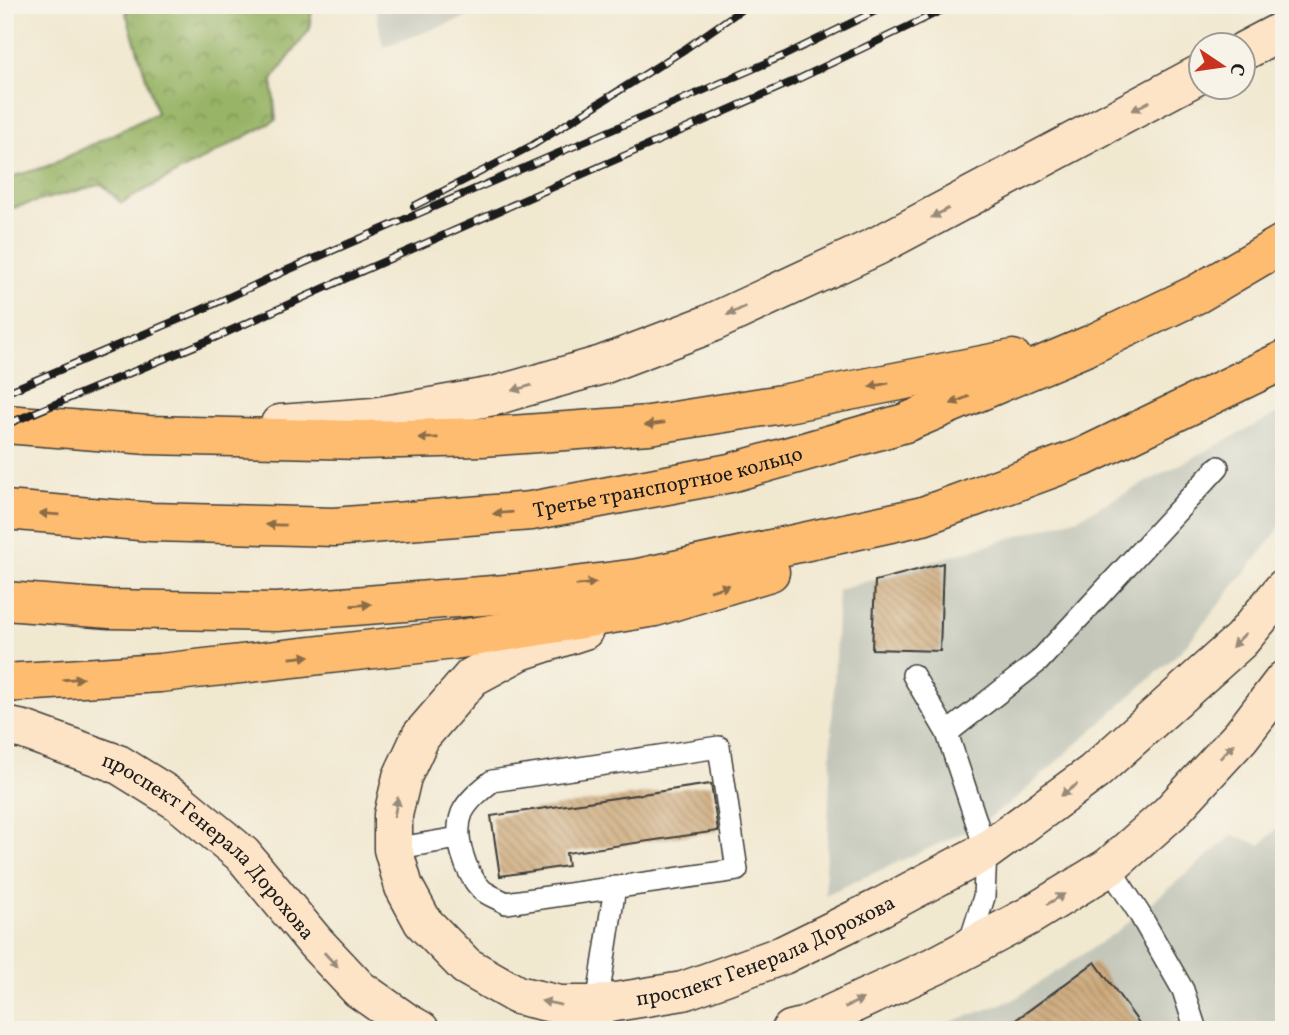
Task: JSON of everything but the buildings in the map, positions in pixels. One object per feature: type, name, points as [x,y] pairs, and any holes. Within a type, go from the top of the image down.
[{"type":"main road","points":[[1258,44],[1284,30]]},
{"type":"main road","points":[[149,435],[374,417],[494,396],[602,365],[707,325],[877,246],[1188,81]]},
{"type":"main road","name":"Третье транспортное кольцо","points":[[5,510],[152,522],[334,527],[531,511],[730,473],[905,423],[1090,345],[1197,294],[1284,243]]},
{"type":"main road","points":[[5,424],[149,435],[361,440],[482,437],[649,425],[795,401],[1090,345]]},
{"type":"main road","points":[[5,683],[160,673],[454,640],[655,607],[794,565],[1083,457],[1284,360]]},
{"type":"main road","points":[[5,601],[110,609],[277,612],[519,593],[638,578],[923,516]]},
{"type":"main road","name":"проспект Генерала Дорохова","points":[[655,607],[520,651],[472,677],[421,736],[402,777],[393,815],[393,849],[404,887],[423,922],[466,966],[517,995],[600,1017],[783,955],[986,851],[1094,772],[1241,640],[1284,588]]},
{"type":"main road","points":[[791,1030],[803,1027],[939,964],[1029,916],[1109,867],[1170,813],[1241,736],[1284,680]]},
{"type":"main road","name":"проспект Генерала Дорохова","points":[[5,726],[24,730],[117,764],[179,802],[243,855],[315,942],[359,989],[420,1030]]},
{"type":"lane","points":[[947,733],[1039,661],[1219,467]]},
{"type":"lane","points":[[913,675],[947,733],[986,851],[984,897],[972,935],[939,964]]},
{"type":"lane","points":[[719,747],[737,870],[615,887],[506,903],[483,890],[468,870],[458,838],[462,813],[474,796],[492,781],[719,747]]},
{"type":"lane","points":[[393,849],[458,838]]},
{"type":"lane","points":[[1109,867],[1183,990],[1196,1030]]},
{"type":"lane","points":[[600,1017],[615,887]]},
{"type":"shaded area","points":[[375,5],[500,5],[383,47]]},
{"type":"shaded area","points":[[1280,412],[1284,415],[1284,521],[1182,650],[1015,799],[978,826],[825,895],[838,590],[1078,518]]},
{"type":"shaded area","points":[[1284,821],[1284,1030],[928,1030],[1013,1000],[1115,933],[1233,835],[1261,845]]},
{"type":"green space","points":[[131,5],[312,5],[310,29],[272,80],[276,120],[121,203],[102,184],[5,210],[5,179],[48,166],[157,113],[126,13]]},
{"type":"railway","points":[[414,206],[533,145],[685,49],[748,5]]},
{"type":"railway","points":[[5,393],[783,56],[888,5]]},
{"type":"railway","points":[[5,425],[214,338],[792,82],[953,5]]}]
